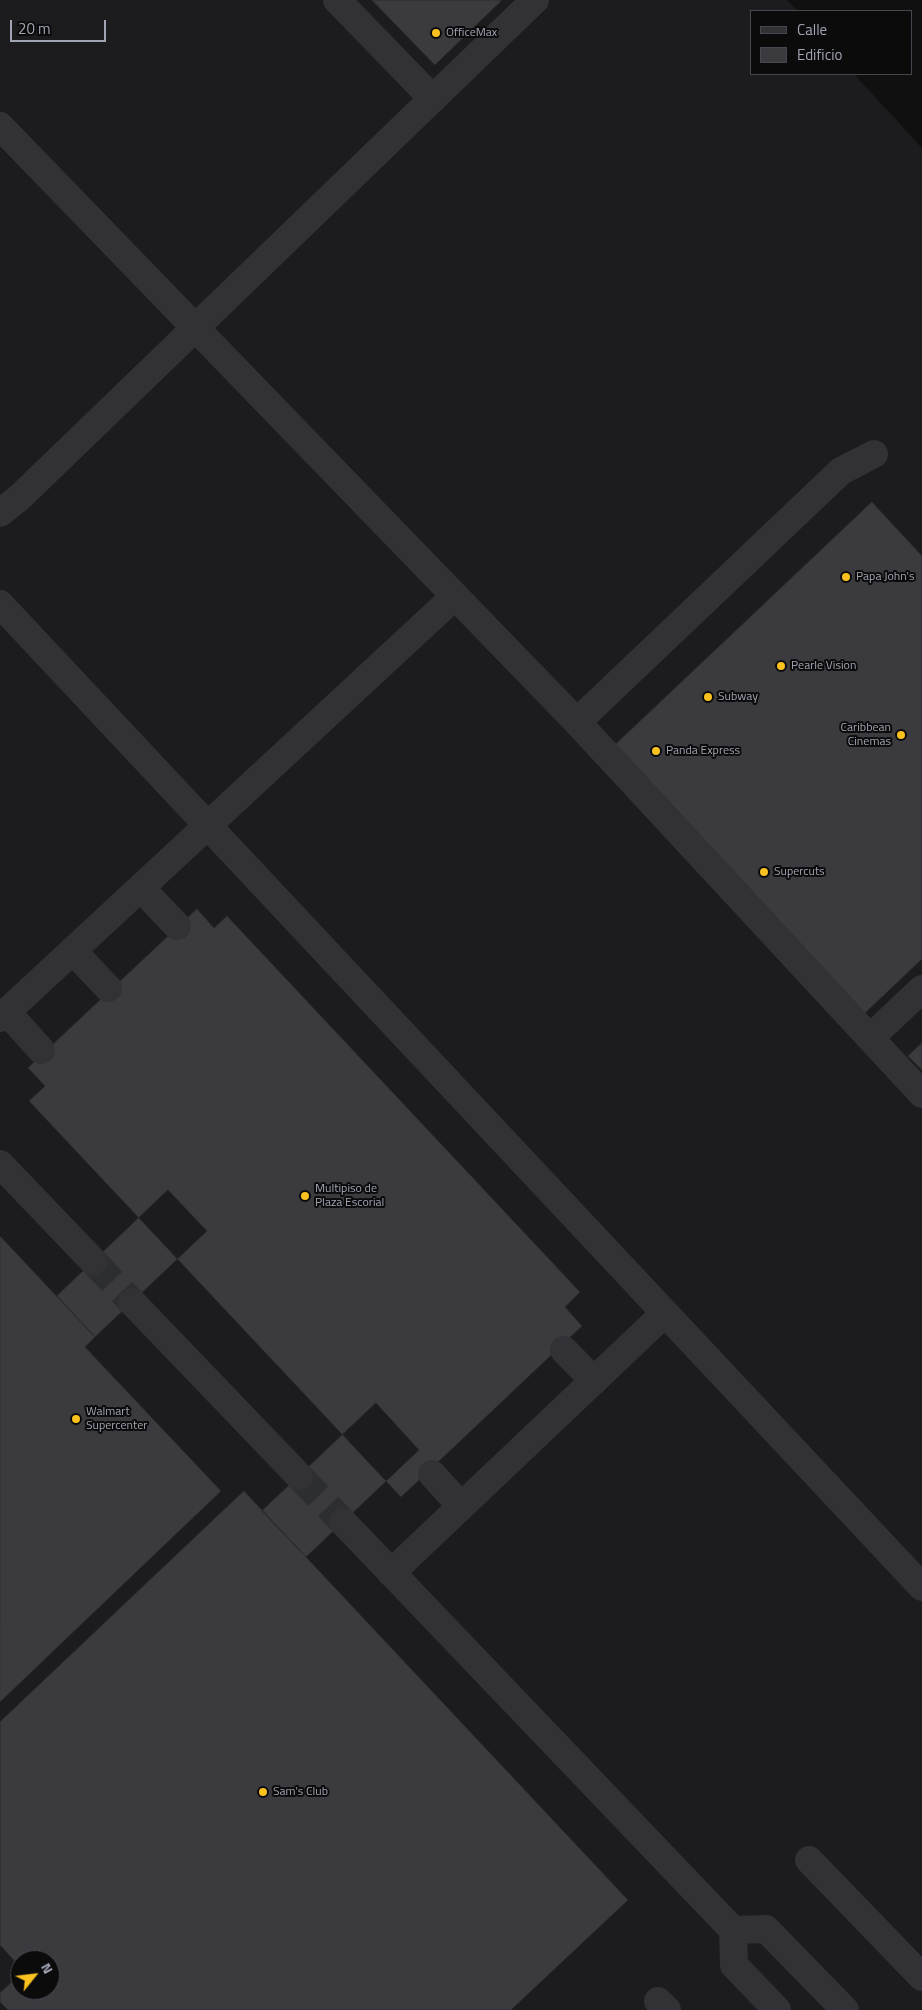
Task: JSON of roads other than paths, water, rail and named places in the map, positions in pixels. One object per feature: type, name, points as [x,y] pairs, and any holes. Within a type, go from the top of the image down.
[{"type":"street","points":[[336,0],[433,99]]},
{"type":"street","points":[[0,513],[20,497],[535,0]]},
{"type":"street","points":[[0,126],[576,722],[922,1094]]},
{"type":"street","points":[[576,722],[841,471],[874,454]]},
{"type":"street","points":[[41,1050],[3,1015],[455,596]]},
{"type":"street","points":[[0,604],[922,1587]]},
{"type":"street","points":[[141,888],[177,926]]},
{"type":"street","points":[[73,951],[108,988]]},
{"type":"street","points":[[870,1038],[922,989]]},
{"type":"street","points":[[0,1164],[94,1261]]},
{"type":"street","points":[[132,1302],[299,1476]]},
{"type":"street","points":[[391,1572],[665,1314]]},
{"type":"street","points":[[564,1350],[594,1381]]},
{"type":"street","points":[[432,1474],[461,1506]]},
{"type":"street","points":[[343,1522],[733,1930],[734,1965],[777,2010]]},
{"type":"street","points":[[809,1860],[922,1977]]},
{"type":"street","points":[[733,1930],[766,1929],[844,2010]]},
{"type":"tunnel","points":[[93,1261],[132,1302]]},
{"type":"tunnel","points":[[299,1476],[343,1522]]},
{"type":"place","name":"OfficeMax","points":[[436,33]]},
{"type":"place","name":"Papa John's","points":[[846,577]]},
{"type":"place","name":"Pearle Vision","points":[[781,666]]},
{"type":"place","name":"Subway","points":[[708,697]]},
{"type":"place","name":"Caribbean Cinemas","points":[[901,735]]},
{"type":"place","name":"Panda Express","points":[[656,751]]},
{"type":"place","name":"Supercuts","points":[[764,872]]},
{"type":"place","name":"Multipiso de Plaza Escorial","points":[[305,1196]]},
{"type":"place","name":"Walmart Supercenter","points":[[76,1419]]},
{"type":"place","name":"Sam's Club","points":[[263,1792]]}]
